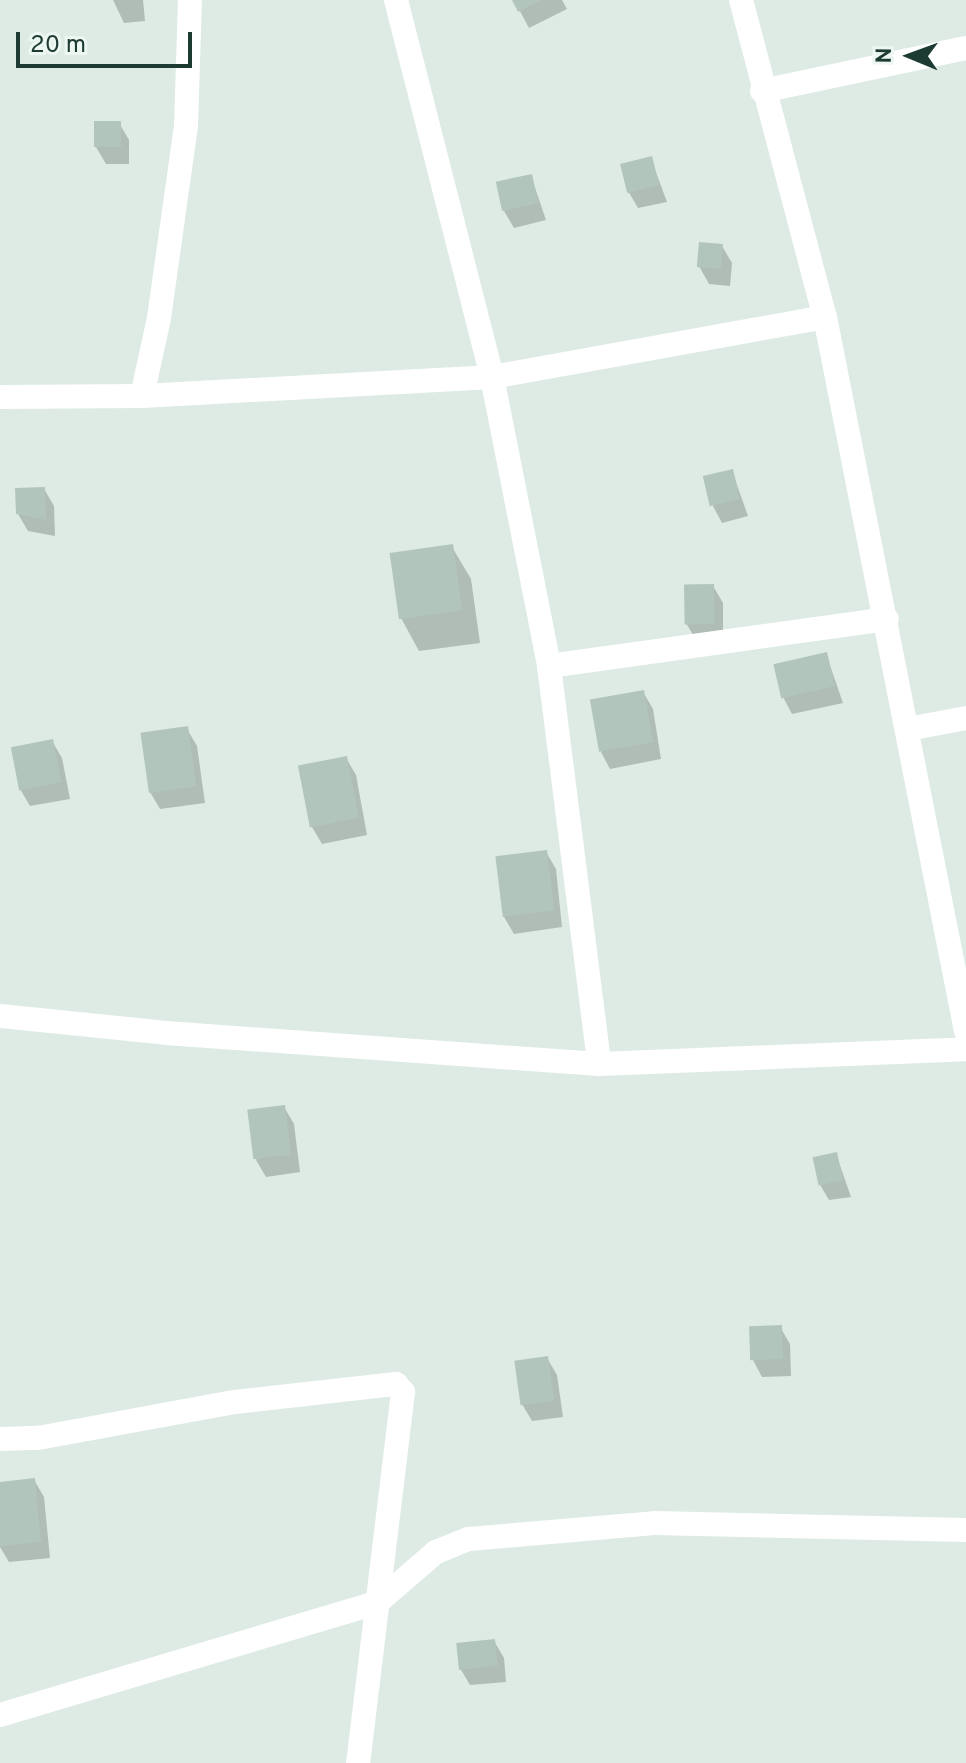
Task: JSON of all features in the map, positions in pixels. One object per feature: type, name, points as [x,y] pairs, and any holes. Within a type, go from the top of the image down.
[{"type":"street","points":[[142,396],[159,318],[186,126],[190,0]]},
{"type":"street","points":[[396,0],[492,377],[549,666],[599,1064]]},
{"type":"street","points":[[741,0],[762,91],[825,317],[966,1031]]},
{"type":"street","points":[[762,91],[966,48]]},
{"type":"street","points":[[0,397],[142,396],[492,377],[825,317]]},
{"type":"street","points":[[549,666],[887,619]]},
{"type":"street","points":[[908,729],[966,718]]},
{"type":"street","points":[[0,1016],[166,1033],[599,1064],[966,1049]]},
{"type":"street","points":[[0,1439],[38,1438],[235,1402],[396,1384],[403,1392],[358,1763]]},
{"type":"street","points":[[0,1715],[378,1602],[436,1552],[469,1539],[654,1523],[966,1530]]},
{"type":"building","points":[[512,0],[542,0],[518,12]]},
{"type":"building","points":[[94,121],[121,121],[121,147],[94,147]]},
{"type":"building","points":[[652,156],[659,185],[627,193],[620,164]]},
{"type":"building","points":[[532,174],[538,203],[502,211],[496,182]]},
{"type":"building","points":[[699,242],[723,244],[721,269],[697,267]]},
{"type":"building","points":[[733,469],[740,499],[710,506],[703,476]]},
{"type":"building","points":[[45,487],[46,520],[16,514],[15,488]]},
{"type":"building","points":[[453,544],[462,610],[399,619],[390,553]]},
{"type":"building","points":[[714,584],[715,624],[685,625],[684,585]]},
{"type":"building","points":[[827,652],[835,686],[781,698],[773,664]]},
{"type":"building","points":[[644,690],[653,742],[599,752],[590,700]]},
{"type":"building","points":[[188,726],[196,786],[149,793],[140,733]]},
{"type":"building","points":[[53,739],[61,782],[19,790],[11,747]]},
{"type":"building","points":[[347,756],[359,818],[310,827],[298,766]]},
{"type":"building","points":[[547,850],[554,911],[503,917],[495,856]]},
{"type":"building","points":[[285,1105],[291,1155],[253,1159],[247,1110]]},
{"type":"building","points":[[837,1152],[843,1180],[819,1186],[813,1157]]},
{"type":"building","points":[[782,1325],[783,1359],[750,1360],[749,1326]]},
{"type":"building","points":[[548,1356],[554,1401],[521,1405],[514,1361]]},
{"type":"building","points":[[35,1478],[41,1542],[0,1546],[0,1482]]},
{"type":"building","points":[[495,1639],[498,1666],[459,1670],[456,1643]]}]
